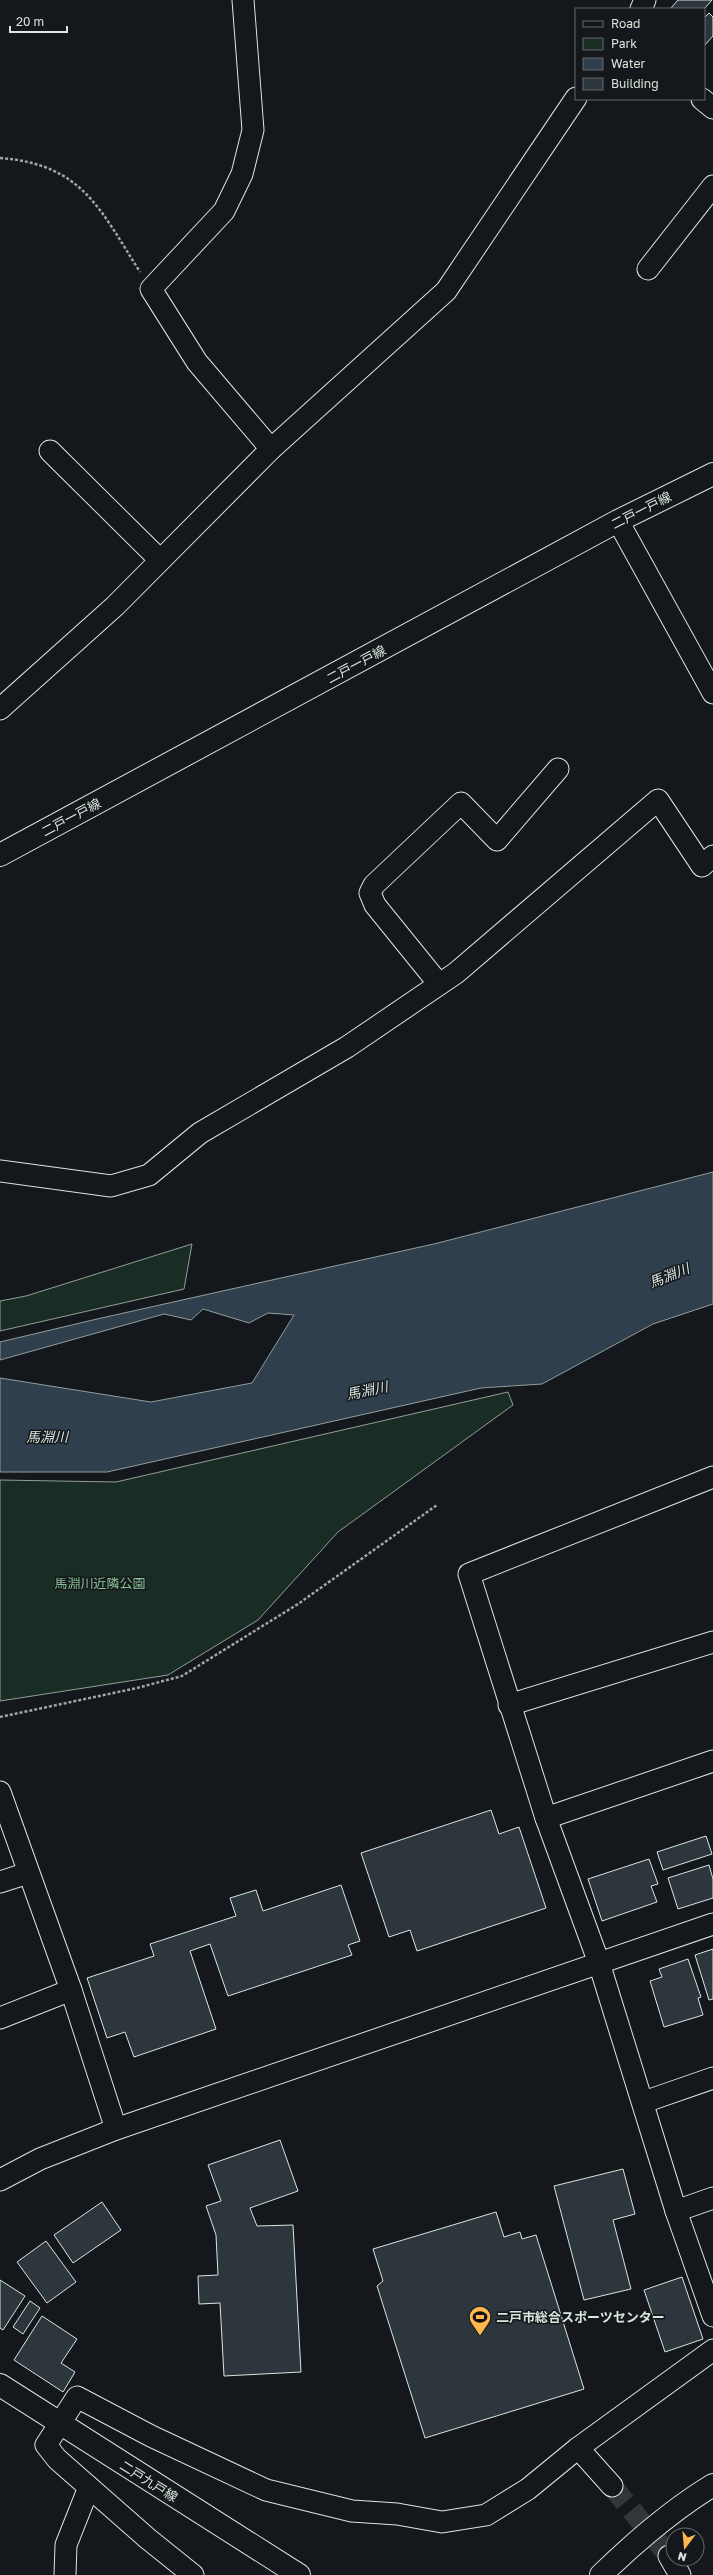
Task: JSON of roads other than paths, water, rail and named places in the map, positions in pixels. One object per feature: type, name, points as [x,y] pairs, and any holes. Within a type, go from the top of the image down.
[{"type":"main road","name":"二戸一戸線","points":[[0,855],[618,522],[713,474]]},
{"type":"main road","name":"二戸九戸線","points":[[0,2385],[59,2424],[299,2575]]},
{"type":"main road","points":[[601,2575],[633,2544],[688,2500],[713,2485]]},
{"type":"street","points":[[243,0],[253,130],[242,174],[224,211],[151,289],[197,362],[271,449]]},
{"type":"street","points":[[0,709],[115,606],[271,449],[446,291],[575,99]]},
{"type":"street","points":[[703,100],[713,108]]},
{"type":"street","points":[[648,268],[713,186]]},
{"type":"street","points":[[50,452],[160,560]]},
{"type":"street","points":[[618,522],[713,693]]},
{"type":"street","points":[[440,984],[375,906],[370,893],[372,889],[461,803],[497,840],[558,769]]},
{"type":"street","points":[[0,1171],[111,1186],[149,1175],[200,1133],[347,1047],[440,984],[474,958],[658,800],[702,866],[713,856]]},
{"type":"street","points":[[713,1477],[468,1574],[546,1818],[599,1963],[644,2102],[676,2211],[713,2316]]},
{"type":"street","points":[[509,1705],[713,1642]]},
{"type":"street","points":[[546,1818],[713,1761]]},
{"type":"street","points":[[0,1792],[71,1990],[116,2129]]},
{"type":"street","points":[[0,1882],[28,1872]]},
{"type":"street","points":[[0,2180],[40,2159],[116,2129],[713,1924]]},
{"type":"street","points":[[0,2018],[71,1990]]},
{"type":"street","points":[[644,2102],[713,2078]]},
{"type":"street","points":[[676,2211],[713,2198]]},
{"type":"street","points":[[193,2575],[57,2459],[46,2445],[78,2397],[151,2436],[266,2490],[352,2511],[397,2514],[442,2522],[486,2515],[528,2489],[578,2448],[713,2350]]},
{"type":"street","points":[[578,2448],[612,2486]]},
{"type":"street","points":[[65,2575],[66,2546],[89,2487]]},
{"type":"water","name":"馬淵川","points":[[713,1172],[713,1304],[653,1324],[542,1384],[481,1388],[107,1472],[0,1472],[0,1378],[151,1402],[252,1383],[294,1315],[268,1313],[249,1323],[203,1309],[191,1320],[164,1314],[0,1360],[0,1342],[438,1243]]},
{"type":"tunnel","points":[[612,2486],[665,2551]]},
{"type":"place","name":"二戸市総合スポーツセンター","points":[[480,2336]]},
{"type":"park label","name":"馬淵川近隣公園","points":[[100,1583]]}]
